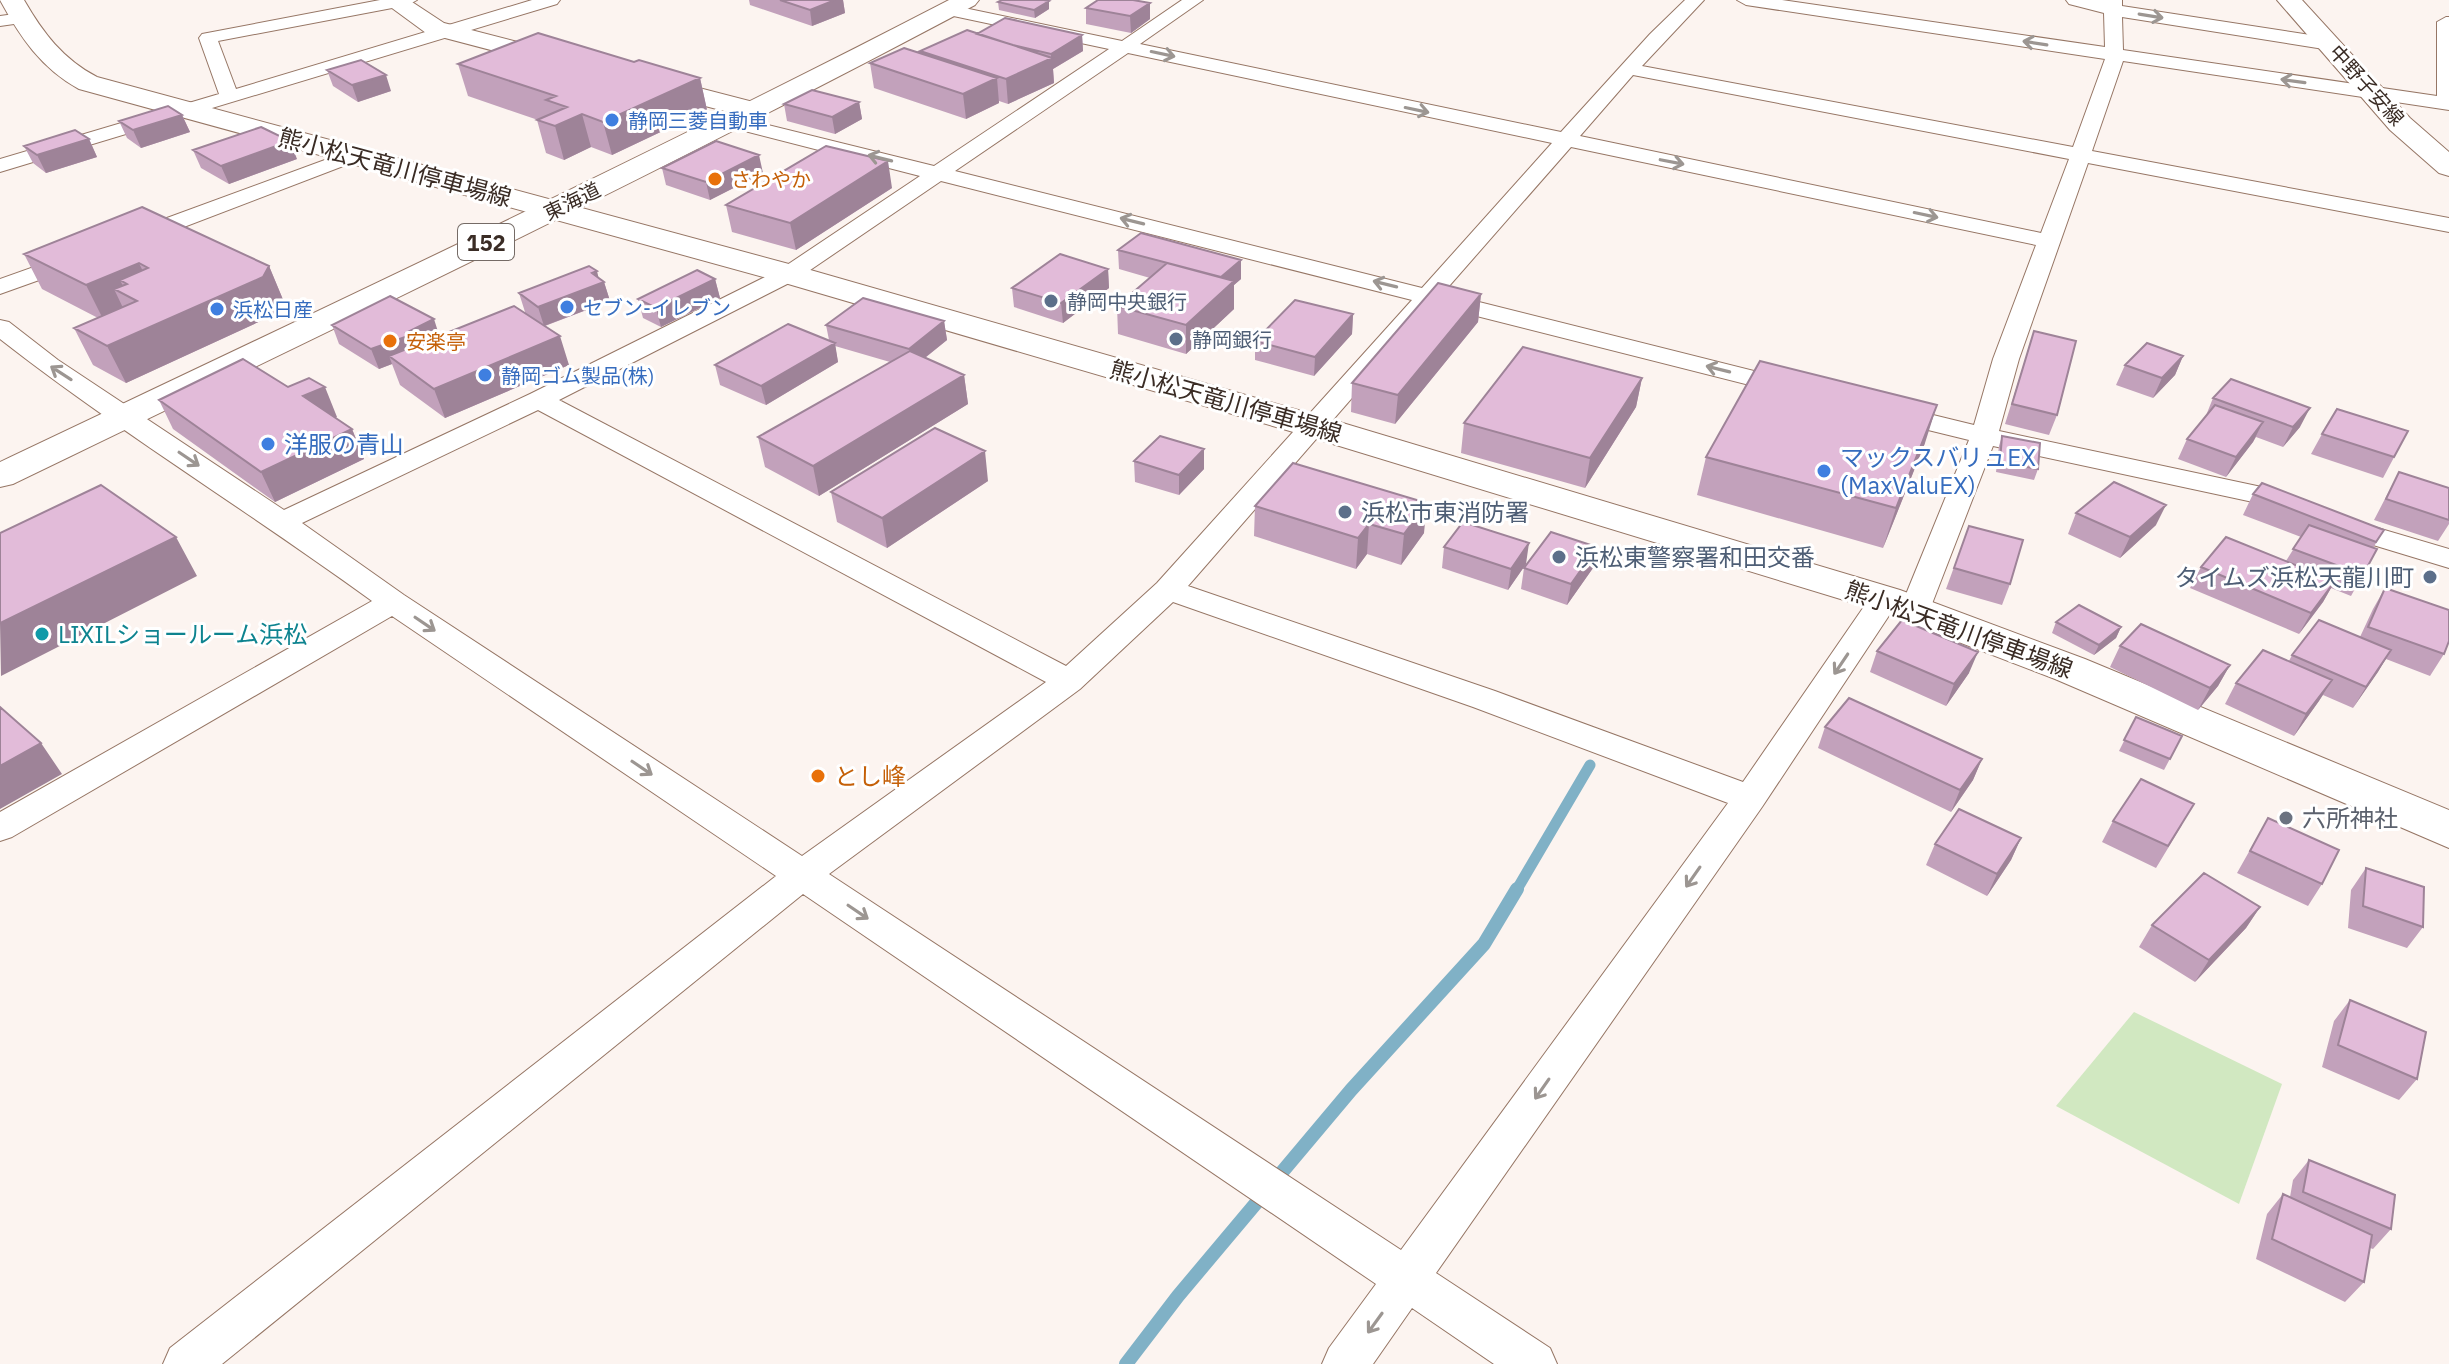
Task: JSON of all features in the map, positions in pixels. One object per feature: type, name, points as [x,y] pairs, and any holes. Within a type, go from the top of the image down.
[{"type":"main road","name":"中野子安線","points":[[2289,0],[2400,124],[2449,167]]},
{"type":"main road","points":[[399,1],[435,28],[446,32],[585,67]]},
{"type":"main road","name":"東海道","points":[[0,476],[556,209],[958,5]]},
{"type":"main road","name":"熊小松天竜川停車場線","points":[[11,13],[48,57],[66,73],[88,83],[789,274],[1313,426],[1900,604],[2070,669],[2449,830]]},
{"type":"main road","points":[[616,75],[744,116]]},
{"type":"street","points":[[5,160],[551,0]]},
{"type":"street","points":[[282,522],[539,400],[789,274],[1194,0]]},
{"type":"street","points":[[186,1364],[802,875],[1069,681],[1168,590],[1629,69],[1695,0]]},
{"type":"street","points":[[1746,0],[2114,55],[2447,97],[2448,22],[2442,0]]},
{"type":"street","points":[[2075,0],[2330,44]]},
{"type":"street","points":[[229,95],[208,38],[399,1]]},
{"type":"street","points":[[958,5],[1124,45],[1565,141],[2049,241]]},
{"type":"street","points":[[1345,1364],[1750,798],[1900,604],[1984,436],[2006,359],[2114,63],[2114,5]]},
{"type":"street","points":[[1629,69],[2449,225]]},
{"type":"street","points":[[744,116],[937,172],[1814,393]]},
{"type":"street","points":[[0,287],[352,156]]},
{"type":"street","points":[[0,327],[49,365],[282,522],[393,602],[1534,1364]]},
{"type":"street","points":[[539,400],[1069,681]]},
{"type":"street","points":[[1860,405],[1984,436],[2261,495],[2338,525],[2449,559]]},
{"type":"street","points":[[1168,590],[1484,699],[1750,798]]},
{"type":"street","points":[[0,828],[393,602]]},
{"type":"green space","points":[[2134,1012],[2282,1084],[2239,1204],[2056,1106]]},
{"type":"building","points":[[780,0],[835,0],[810,10]]},
{"type":"building","points":[[1098,0],[1150,3],[1130,16],[1086,8]]},
{"type":"building","points":[[1049,1],[1034,10],[998,2]]},
{"type":"building","points":[[1005,18],[1082,35],[1051,54],[977,34]]},
{"type":"building","points":[[967,30],[1052,58],[1006,79],[920,51]]},
{"type":"building","points":[[538,33],[700,78],[603,122],[582,114],[555,126],[537,120],[567,107],[546,100],[556,96],[458,64]]},
{"type":"building","points":[[904,48],[997,78],[963,94],[870,63]]},
{"type":"building","points":[[361,60],[386,75],[352,85],[327,70]]},
{"type":"building","points":[[812,90],[859,102],[832,117],[784,104]]},
{"type":"building","points":[[168,106],[182,115],[133,130],[119,121]]},
{"type":"building","points":[[261,127],[290,141],[221,166],[193,150]]},
{"type":"building","points":[[75,130],[89,139],[37,155],[24,146]]},
{"type":"building","points":[[716,141],[759,155],[706,182],[662,168]]},
{"type":"building","points":[[826,146],[888,161],[790,223],[726,205]]},
{"type":"building","points":[[142,207],[269,266],[263,277],[107,346],[74,328],[137,301],[114,289],[127,284],[120,280],[148,268],[139,263],[86,285],[24,254]]},
{"type":"building","points":[[1141,233],[1241,260],[1221,277],[1118,250]]},
{"type":"building","points":[[1060,254],[1108,269],[1061,303],[1012,288]]},
{"type":"building","points":[[1167,263],[1234,281],[1186,325],[1117,306]]},
{"type":"building","points":[[589,266],[597,271],[592,273],[604,282],[538,307],[519,293]]},
{"type":"building","points":[[697,270],[715,279],[656,308],[638,299]]},
{"type":"building","points":[[1438,283],[1481,294],[1398,395],[1352,383]]},
{"type":"building","points":[[390,296],[434,319],[406,333],[408,336],[371,349],[332,325]]},
{"type":"building","points":[[863,298],[944,321],[909,349],[826,325]]},
{"type":"building","points":[[1295,300],[1353,314],[1315,357],[1255,341]]},
{"type":"building","points":[[514,306],[560,336],[434,389],[389,356]]},
{"type":"building","points":[[788,324],[835,343],[761,386],[715,365]]},
{"type":"building","points":[[2034,331],[2076,341],[2057,415],[2012,404]]},
{"type":"building","points":[[2147,343],[2183,356],[2162,378],[2125,365]]},
{"type":"building","points":[[1523,347],[1642,378],[1590,458],[1464,423]]},
{"type":"building","points":[[910,351],[964,375],[813,466],[758,437]]},
{"type":"building","points":[[243,359],[288,387],[309,378],[325,387],[303,396],[352,429],[261,472],[159,400]]},
{"type":"building","points":[[1760,361],[1937,405],[1896,508],[1706,457]]},
{"type":"building","points":[[2231,379],[2310,408],[2293,427],[2213,398]]},
{"type":"building","points":[[2215,405],[2263,422],[2236,457],[2187,439]]},
{"type":"building","points":[[2337,409],[2408,431],[2394,457],[2322,434]]},
{"type":"building","points":[[935,428],[985,451],[882,518],[831,492]]},
{"type":"building","points":[[1160,436],[1204,449],[1179,475],[1134,461]]},
{"type":"building","points":[[2002,436],[2040,443],[2038,469],[2000,462]]},
{"type":"building","points":[[1293,463],[1427,503],[1404,534],[1369,524],[1358,538],[1255,506]]},
{"type":"building","points":[[2399,472],[2449,488],[2449,520],[2386,499]]},
{"type":"building","points":[[2114,482],[2166,505],[2130,537],[2076,513]]},
{"type":"building","points":[[2262,483],[2384,530],[2376,542],[2253,494]]},
{"type":"building","points":[[101,485],[176,537],[0,623],[0,533]]},
{"type":"building","points":[[1463,522],[1529,543],[1511,569],[1444,547]]},
{"type":"building","points":[[2309,525],[2377,549],[2363,575],[2293,549]]},
{"type":"building","points":[[1969,526],[2023,540],[2010,584],[1954,568]]},
{"type":"building","points":[[1551,532],[1597,547],[1571,584],[1524,568]]},
{"type":"building","points":[[2226,537],[2335,581],[2311,613],[2201,567]]},
{"type":"building","points":[[2385,588],[2449,610],[2449,641],[2444,654],[2368,627]]},
{"type":"building","points":[[2079,605],[2121,627],[2099,645],[2056,622]]},
{"type":"building","points":[[1902,620],[1978,652],[1954,684],[1877,651]]},
{"type":"building","points":[[2319,620],[2391,650],[2366,687],[2292,655]]},
{"type":"building","points":[[2141,624],[2230,665],[2210,688],[2120,646]]},
{"type":"building","points":[[2263,650],[2332,680],[2306,714],[2236,683]]},
{"type":"building","points":[[1849,698],[1982,759],[1960,790],[1825,727]]},
{"type":"building","points":[[0,707],[41,743],[0,766]]},
{"type":"building","points":[[2136,717],[2182,736],[2170,759],[2124,740]]},
{"type":"building","points":[[2141,779],[2194,804],[2168,846],[2113,821]]},
{"type":"building","points":[[1959,809],[2021,838],[1997,874],[1935,844]]},
{"type":"building","points":[[2268,818],[2339,850],[2322,884],[2250,851]]},
{"type":"building","points":[[2366,868],[2424,887],[2423,927],[2363,906]]},
{"type":"building","points":[[2204,873],[2260,907],[2209,960],[2152,925]]},
{"type":"building","points":[[2350,1000],[2426,1032],[2417,1079],[2338,1045]]},
{"type":"building","points":[[2309,1160],[2395,1195],[2391,1229],[2303,1192]]},
{"type":"building","points":[[2283,1194],[2372,1235],[2364,1282],[2272,1239]]},
{"type":"waterway","points":[[1516,891],[1590,765]]},
{"type":"waterway","points":[[1126,1364],[1178,1296],[1351,1090],[1484,944],[1517,889]]},
{"type":"place","name":"静岡三菱自動車","points":[[612,120]]},
{"type":"place","name":"さわやか","points":[[715,179]]},
{"type":"place","name":"静岡中央銀行","points":[[1051,301]]},
{"type":"place","name":"セブン-イレブン","points":[[567,307]]},
{"type":"place","name":"浜松日産","points":[[217,309]]},
{"type":"place","name":"静岡銀行","points":[[1176,339]]},
{"type":"place","name":"安楽亭","points":[[390,341]]},
{"type":"place","name":"静岡ゴム製品(株)","points":[[485,375]]},
{"type":"place","name":"洋服の青山","points":[[268,444]]},
{"type":"place","name":"マックスバリュEX (MaxValuEX)","points":[[1824,471]]},
{"type":"place","name":"浜松市東消防署","points":[[1345,512]]},
{"type":"place","name":"浜松東警察署和田交番","points":[[1559,557]]},
{"type":"place","name":"タイムズ浜松天龍川町","points":[[2430,577]]},
{"type":"place","name":"LIXILショールーム浜松","points":[[42,634]]},
{"type":"place","name":"とし峰","points":[[818,776]]},
{"type":"place","name":"六所神社","points":[[2286,818]]}]
